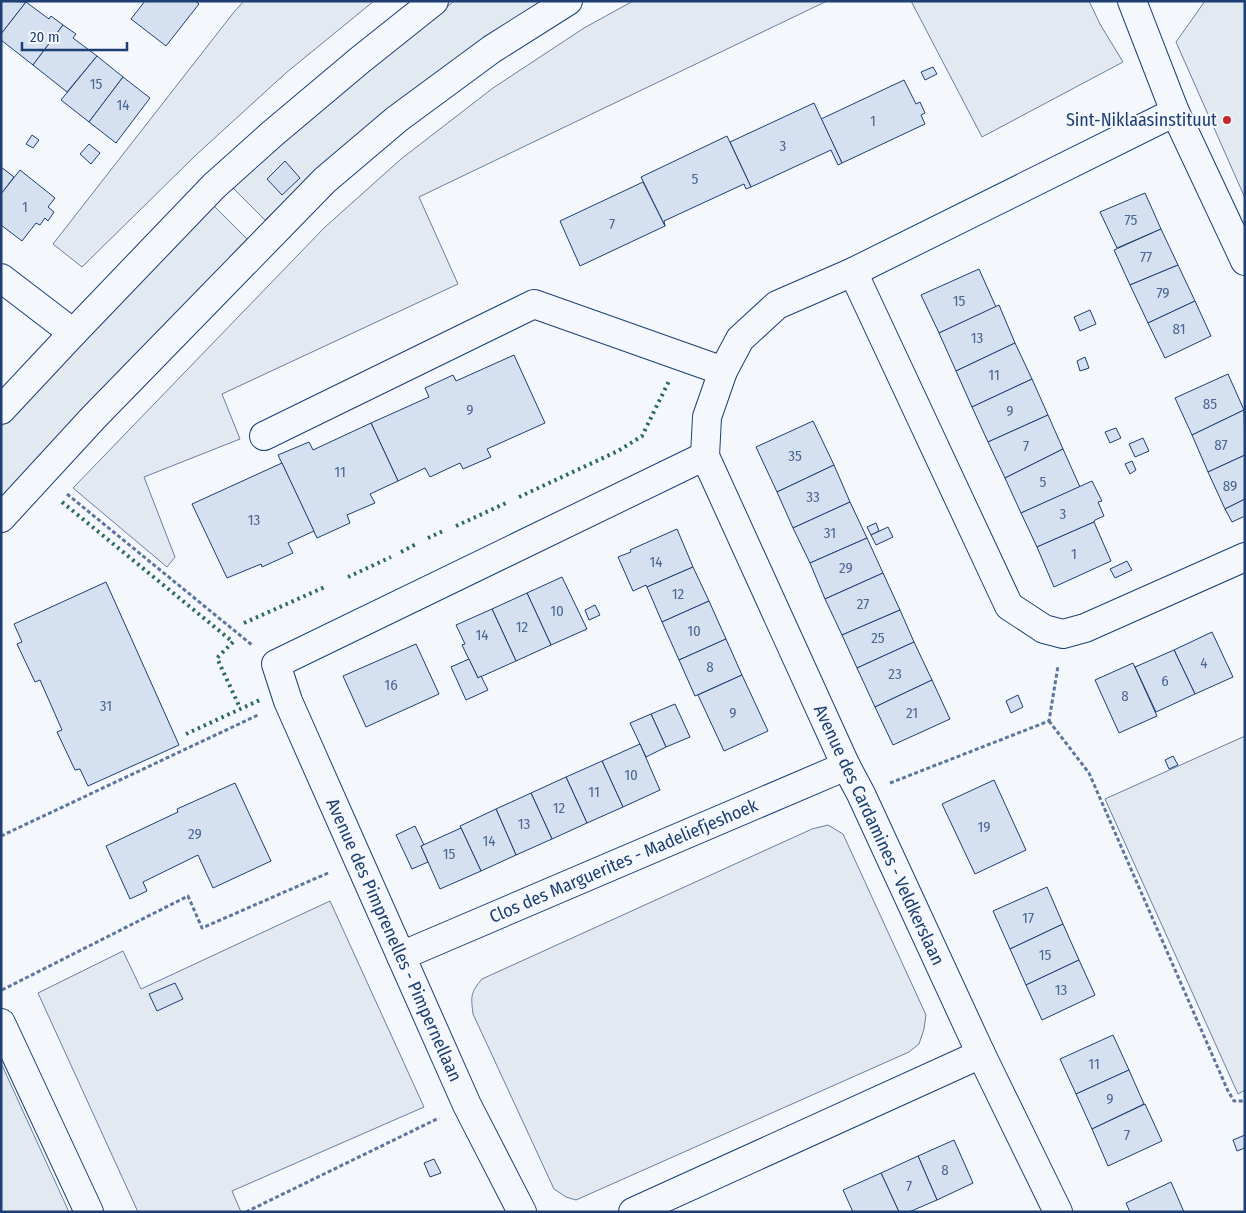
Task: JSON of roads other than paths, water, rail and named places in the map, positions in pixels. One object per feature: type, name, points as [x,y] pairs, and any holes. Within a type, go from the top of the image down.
[{"type":"street","points":[[1,410],[214,186],[360,60],[434,1]]},
{"type":"street","points":[[1,518],[41,473],[325,180],[397,120],[484,54],[568,1]]},
{"type":"street","points":[[1132,1],[1175,112],[1245,261]]},
{"type":"street","points":[[705,456],[707,417],[722,371],[740,339],[776,305],[853,272],[1175,112]]},
{"type":"street","points":[[853,272],[1009,606],[1044,629],[1063,634],[1085,628],[1245,557]]},
{"type":"street","points":[[1,278],[73,333]]},
{"type":"street","points":[[264,436],[534,304],[722,371]]},
{"type":"street","name":"Avenue des Pimprenelles - Pimpernellaan","points":[[522,1212],[467,1105],[288,700],[276,664],[705,456]]},
{"type":"street","name":"Avenue des Cardamines - Veldkerslaan","points":[[705,456],[846,766],[861,794],[981,1054],[1058,1212]]},
{"type":"street","name":"Clos des Marguerites - Madeliefjeshoek","points":[[401,956],[846,766]]},
{"type":"street","points":[[1,1023],[89,1212]]},
{"type":"street","points":[[633,1212],[981,1054]]},
{"type":"place","name":"Sint-Niklaasinstituut","points":[[1227,120]]}]
